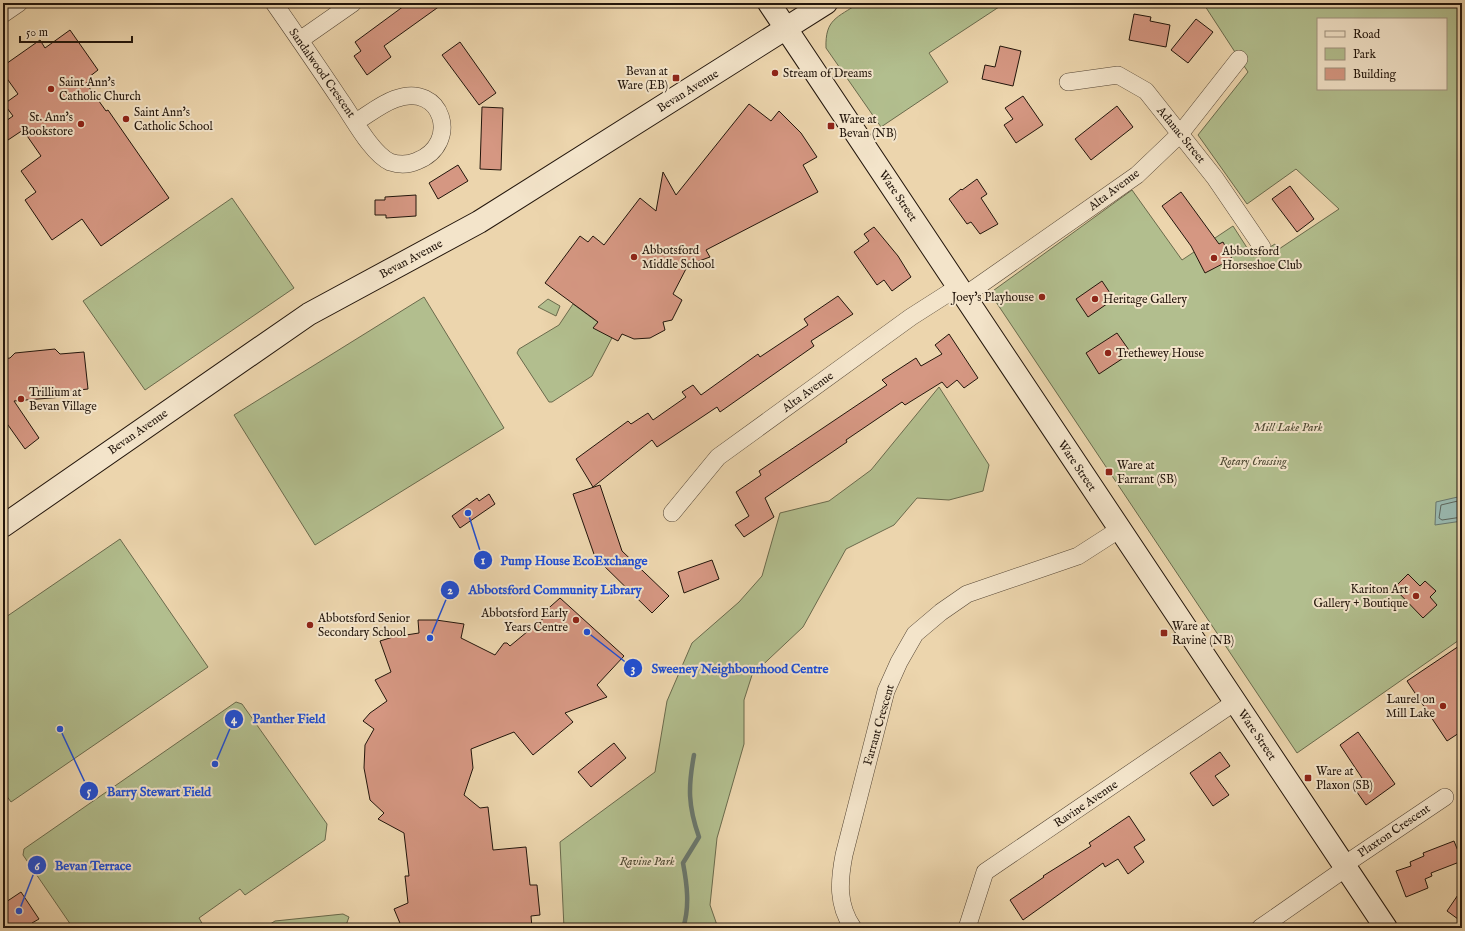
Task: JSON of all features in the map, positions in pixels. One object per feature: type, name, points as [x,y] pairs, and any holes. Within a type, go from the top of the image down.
[{"type":"main road","name":"Ware Street","points":[[769,3],[1386,928]]},
{"type":"main road","name":"Bevan Avenue","points":[[3,526],[309,314],[479,222],[826,3]]},
{"type":"street","points":[[3,14],[19,3]]},
{"type":"street","name":"Sandalwood Crescent","points":[[274,3],[356,122],[382,156],[390,162],[401,164],[412,164],[422,160],[434,151],[440,142],[442,131],[442,120],[437,109],[430,100],[419,96],[406,96],[395,99],[356,122]]},
{"type":"street","points":[[300,40],[352,3]]},
{"type":"street","name":"Alta Avenue","points":[[672,513],[718,457],[911,317],[961,291],[1137,174],[1180,134],[1239,59]]},
{"type":"street","name":"Adanac Street","points":[[1068,82],[1118,75],[1146,91],[1215,178],[1262,247]]},
{"type":"street","name":"Farrant Crescent","points":[[853,928],[841,904],[840,876],[844,855],[886,691],[899,662],[915,634],[941,612],[968,594],[1078,556],[1120,529]]},
{"type":"street","name":"Ravine Avenue","points":[[967,928],[985,872],[1235,702]]},
{"type":"street","name":"Plaxton Crescent","points":[[1260,928],[1444,797]]},
{"type":"green space","points":[[859,3],[1005,3],[929,53],[948,82],[881,127],[826,48],[826,38],[830,25],[839,16]]},
{"type":"green space","name":"Mill Lake Park","points":[[1203,3],[1462,3],[1462,638],[1297,753],[990,293],[1132,190],[1182,260],[1233,226],[1253,257],[1275,244],[1279,249],[1339,209],[1296,169],[1247,204],[1198,135],[1248,72]]},
{"type":"green space","points":[[232,198],[294,288],[145,390],[83,301]]},
{"type":"green space","points":[[424,297],[504,428],[315,545],[234,415]]},
{"type":"green space","points":[[548,299],[560,306],[556,316],[538,307]]},
{"type":"green space","points":[[573,304],[614,334],[592,376],[552,402],[549,402],[517,353],[519,349],[559,325]]},
{"type":"green space","name":"Ravine Park","points":[[939,387],[989,465],[983,491],[949,500],[917,498],[894,525],[846,549],[803,627],[752,675],[744,700],[744,744],[717,838],[710,905],[718,928],[564,928],[560,842],[655,772],[667,701],[692,643],[739,602],[762,576],[780,513],[829,501],[871,470]]},
{"type":"green space","points":[[120,539],[208,667],[11,802],[3,791],[3,619]]},
{"type":"green space","points":[[236,702],[242,704],[327,824],[325,840],[245,895],[240,889],[199,918],[203,925],[198,928],[73,928],[23,855],[24,849]]},
{"type":"green space","points":[[343,914],[349,917],[345,928],[269,928],[267,926],[275,921]]},
{"type":"water","points":[[1462,496],[1462,521],[1435,525],[1436,502]]},
{"type":"building","points":[[408,3],[444,3],[384,46],[391,57],[367,75],[354,56],[361,51],[355,42]]},
{"type":"building","points":[[1134,14],[1151,17],[1150,21],[1170,25],[1166,47],[1129,40]]},
{"type":"building","points":[[1196,19],[1213,32],[1188,63],[1171,50]]},
{"type":"building","points":[[70,30],[98,70],[89,77],[91,79],[86,83],[106,111],[108,110],[169,198],[101,246],[82,219],[52,240],[25,200],[36,192],[21,171],[41,156],[23,130],[8,140],[3,133],[3,123],[13,116],[4,104],[18,94],[3,73],[3,66],[40,40],[45,48]]},
{"type":"building","points":[[460,42],[496,93],[479,105],[442,55]]},
{"type":"building","points":[[1000,46],[1021,51],[1013,86],[982,79],[985,65],[995,67]]},
{"type":"building","points":[[1023,96],[1043,125],[1016,143],[1004,125],[1013,119],[1005,108]]},
{"type":"building","points":[[749,104],[771,121],[779,111],[801,133],[817,157],[803,165],[818,192],[706,250],[710,257],[688,265],[673,294],[682,300],[672,320],[663,322],[665,330],[650,338],[634,339],[622,334],[618,341],[593,328],[598,322],[545,283],[580,236],[588,242],[593,236],[604,245],[640,198],[656,211],[663,172],[676,195]]},
{"type":"building","points":[[1117,106],[1133,127],[1091,160],[1075,139]]},
{"type":"building","points":[[482,107],[503,108],[501,170],[480,169]]},
{"type":"building","points":[[458,165],[468,181],[438,199],[429,183]]},
{"type":"building","points":[[977,179],[987,194],[981,198],[998,224],[980,234],[971,222],[967,224],[949,199]]},
{"type":"building","points":[[1290,186],[1314,219],[1297,232],[1272,199]]},
{"type":"building","points":[[1181,192],[1219,244],[1223,242],[1232,259],[1205,273],[1191,246],[1162,206]]},
{"type":"building","points":[[416,195],[416,216],[386,218],[386,215],[375,215],[375,200],[385,200],[385,197]]},
{"type":"building","points":[[874,227],[898,256],[911,277],[892,291],[884,280],[877,285],[854,252],[869,241],[864,234]]},
{"type":"building","name":"Heritage Gallery","points":[[1102,281],[1114,299],[1088,317],[1076,299]]},
{"type":"building","points":[[838,296],[853,314],[811,341],[814,346],[720,412],[717,407],[657,447],[652,440],[593,487],[576,459],[628,421],[631,424],[648,413],[653,420],[686,397],[682,392],[693,385],[701,395],[758,354],[760,357],[808,325],[804,319]]},
{"type":"building","name":"Trethewey House","points":[[1117,333],[1131,353],[1099,374],[1086,353]]},
{"type":"building","points":[[949,334],[978,378],[964,388],[957,380],[947,388],[942,382],[905,405],[902,402],[846,440],[847,442],[765,498],[774,517],[744,537],[735,525],[749,516],[736,492],[761,475],[759,471],[887,385],[882,380],[916,358],[921,366],[942,354],[935,345]]},
{"type":"building","name":"Trillium at Bevan Village","points":[[55,349],[60,354],[84,352],[88,389],[62,392],[63,397],[14,401],[39,438],[25,449],[3,418],[3,359],[10,358],[15,353]]},
{"type":"building","points":[[600,485],[622,551],[669,596],[652,613],[595,557],[573,494]]},
{"type":"building","points":[[489,494],[495,504],[460,528],[452,516],[477,498],[479,501]]},
{"type":"building","points":[[712,560],[719,579],[684,593],[678,572]]},
{"type":"building","name":"Kariton Art Gallery + Boutique","points":[[1408,574],[1420,586],[1425,581],[1436,591],[1430,597],[1437,605],[1423,618],[1394,588]]},
{"type":"building","name":"Abbotsford Senior Secondary School","points":[[560,598],[624,656],[597,685],[607,697],[565,713],[573,722],[533,755],[514,732],[471,749],[473,768],[464,795],[480,808],[488,807],[493,850],[526,847],[530,885],[537,885],[540,915],[531,916],[532,928],[402,928],[394,909],[408,903],[405,876],[409,876],[404,833],[378,819],[384,813],[370,800],[364,768],[365,745],[374,729],[363,721],[370,713],[387,701],[375,680],[391,672],[380,641],[393,637],[419,633],[418,620],[436,620],[464,624],[461,638],[495,655],[504,643],[507,643],[510,646],[545,617],[542,614]]},
{"type":"building","name":"Laurel on Mill Lake","points":[[1462,644],[1462,731],[1447,741],[1407,681]]},
{"type":"building","points":[[1358,732],[1395,784],[1366,805],[1352,785],[1362,778],[1340,745]]},
{"type":"building","points":[[614,743],[626,758],[591,787],[578,772]]},
{"type":"building","points":[[1220,752],[1230,766],[1215,776],[1229,795],[1213,806],[1190,773]]},
{"type":"building","points":[[1129,816],[1145,840],[1134,847],[1144,862],[1128,874],[1118,859],[1105,867],[1103,863],[1023,920],[1010,900],[1044,877],[1043,876],[1091,846],[1089,843]]},
{"type":"building","points":[[1454,841],[1462,861],[1431,873],[1432,876],[1425,879],[1428,888],[1406,897],[1396,871],[1411,866],[1410,862],[1424,856],[1423,853]]},
{"type":"building","points":[[1462,889],[1462,922],[1447,911]]},
{"type":"building","points":[[21,892],[39,919],[32,923],[35,928],[3,928],[3,904]]},
{"type":"waterway","points":[[683,928],[687,912],[687,887],[683,863],[699,837],[695,826],[690,796],[694,755]]},
{"type":"place","name":"Stream of Dreams","points":[[775,73]]},
{"type":"place","name":"Bevan at Ware (EB)","points":[[676,78]]},
{"type":"place","name":"Saint Ann's Catholic Church","points":[[51,89]]},
{"type":"place","name":"Saint Ann's Catholic School","points":[[126,119]]},
{"type":"place","name":"St. Ann's Bookstore","points":[[81,124]]},
{"type":"place","name":"Ware at Bevan (NB)","points":[[831,126]]},
{"type":"place","name":"Abbotsford Middle School","points":[[634,257]]},
{"type":"place","name":"Abbotsford Horseshoe Club","points":[[1214,258]]},
{"type":"place","name":"Joey's Playhouse","points":[[1042,297]]},
{"type":"place","name":"Heritage Gallery","points":[[1095,299]]},
{"type":"place","name":"Trethewey House","points":[[1108,353]]},
{"type":"place","name":"Trillium at Bevan Village","points":[[21,399]]},
{"type":"place","name":"Ware at Farrant (SB)","points":[[1109,472]]},
{"type":"place","name":"Pump House EcoExchange","points":[[468,513]]},
{"type":"place","name":"Kariton Art Gallery + Boutique","points":[[1416,596]]},
{"type":"place","name":"Abbotsford Early Years Centre","points":[[576,620]]},
{"type":"place","name":"Abbotsford Senior Secondary School","points":[[310,625]]},
{"type":"place","name":"Sweeney Neighbourhood Centre","points":[[587,632]]},
{"type":"place","name":"Ware at Ravine (NB)","points":[[1164,633]]},
{"type":"place","name":"Abbotsford Community Library","points":[[430,638]]},
{"type":"place","name":"Laurel on Mill Lake","points":[[1443,706]]},
{"type":"place","name":"Barry Stewart Field","points":[[60,729]]},
{"type":"place","name":"Panther Field","points":[[215,764]]},
{"type":"place","name":"Ware at Plaxon (SB)","points":[[1308,778]]},
{"type":"place","name":"Bevan Terrace","points":[[19,911]]},
{"type":"park label","name":"Rotary Crossing","points":[[1253,461]]}]
